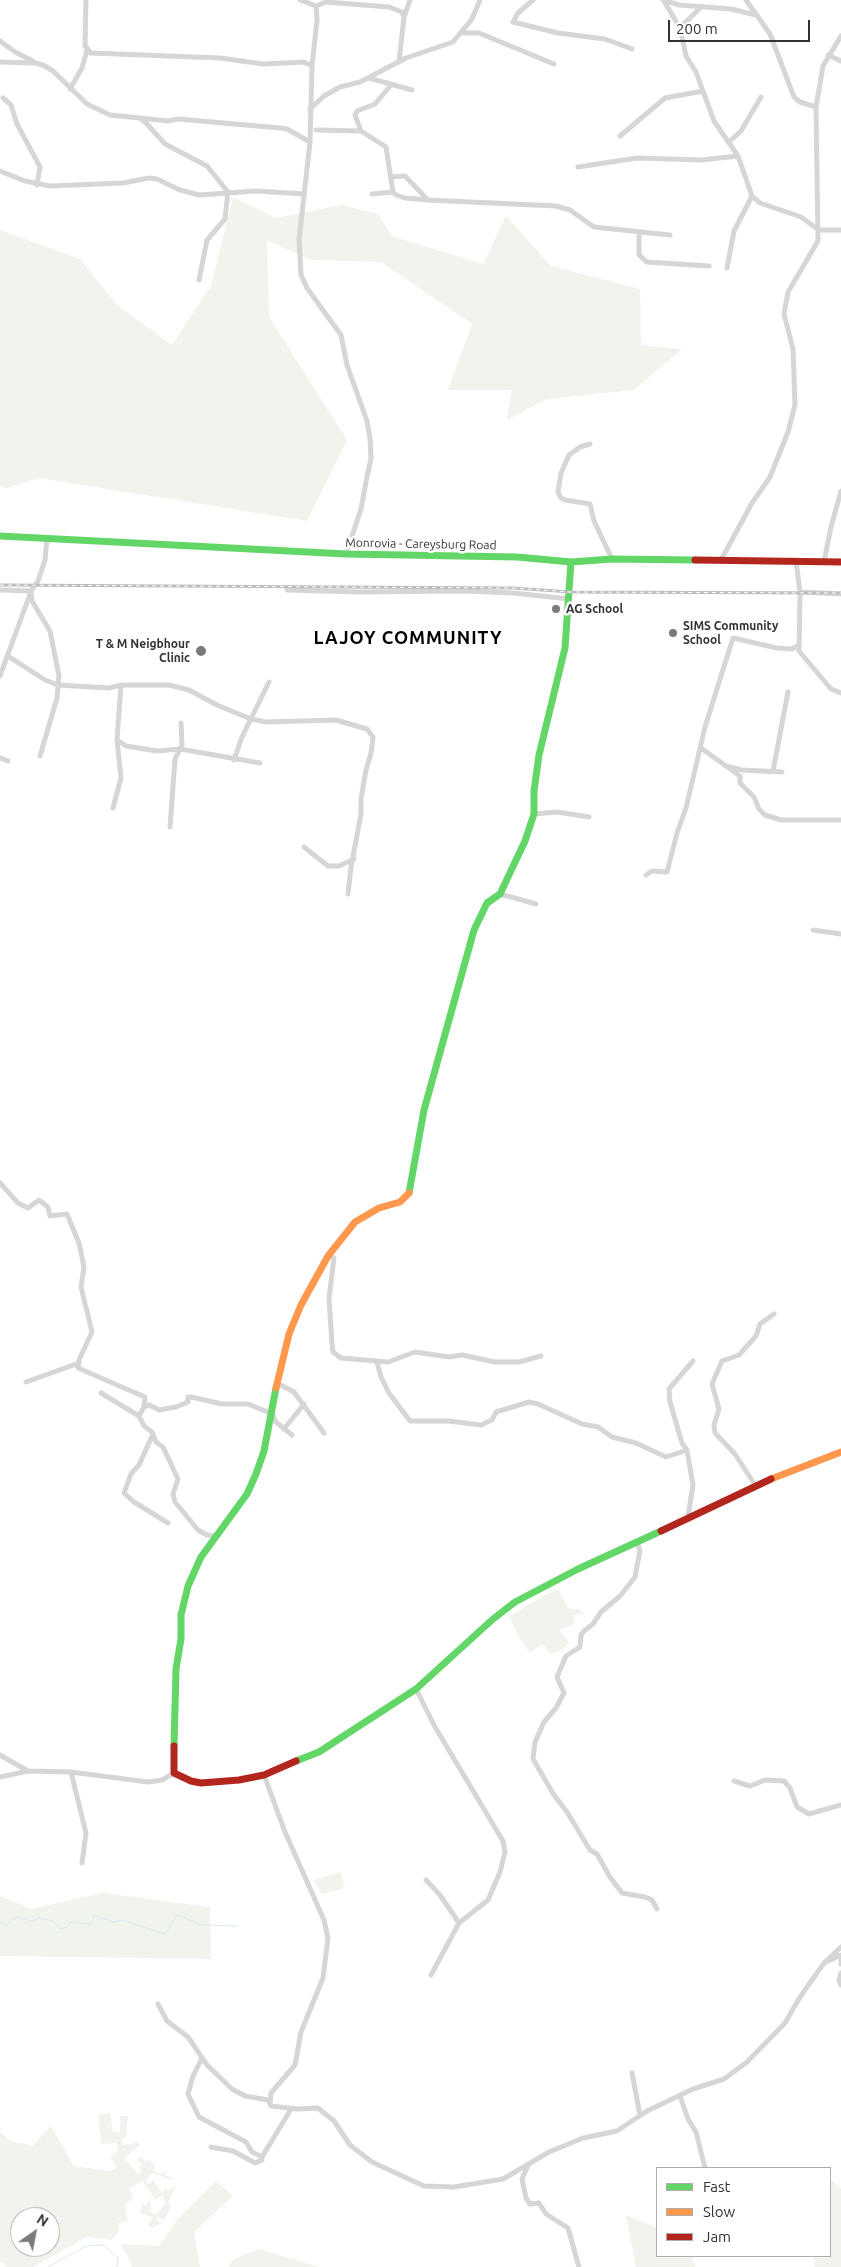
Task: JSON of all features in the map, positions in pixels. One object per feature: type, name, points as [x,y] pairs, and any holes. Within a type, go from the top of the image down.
[{"type":"main road","name":"Monrovia - Careysburg Road","points":[[0,536],[346,554],[517,557],[572,562],[612,559],[841,562]]},
{"type":"main road","points":[[572,562],[570,600],[563,655],[536,773],[534,814],[525,841],[500,894],[487,903],[474,930],[424,1110],[411,1189],[408,1196],[400,1202],[379,1208],[355,1222],[328,1256],[301,1305],[289,1334],[271,1410],[264,1451],[256,1474],[247,1494],[216,1536],[193,1575],[181,1615],[181,1638],[176,1669],[174,1703],[174,1773],[191,1781],[201,1783],[239,1780],[264,1775],[319,1752],[416,1689],[493,1619],[516,1602],[578,1569],[755,1485],[841,1452]]},
{"type":"street","points":[[70,89],[82,68],[87,50],[84,34],[86,0]]},
{"type":"street","points":[[300,0],[316,6],[326,2],[389,6],[402,12],[404,17]]},
{"type":"street","points":[[400,62],[404,17],[410,0]]},
{"type":"street","points":[[310,109],[324,96],[336,90],[369,78],[400,62],[453,42],[476,13],[480,0]]},
{"type":"street","points":[[533,0],[518,13],[513,22],[558,33],[606,39],[632,49]]},
{"type":"street","points":[[663,0],[679,6],[731,9],[757,15]]},
{"type":"street","points":[[663,0],[680,28],[686,56],[696,72],[714,121],[738,156],[752,196],[760,203],[801,217],[819,230],[841,230]]},
{"type":"street","points":[[746,0],[770,34],[794,97],[800,102],[816,107]]},
{"type":"street","points":[[316,6],[317,20],[312,66],[310,142],[299,240],[301,275],[307,288],[341,335],[347,365],[367,420],[370,438],[371,458],[361,509],[346,554]]},
{"type":"street","points":[[680,28],[701,7]]},
{"type":"street","points":[[461,33],[479,33],[554,64]]},
{"type":"street","points":[[721,560],[752,503],[770,477],[792,417],[796,394],[793,348],[784,314],[788,292],[818,241],[816,107],[821,72],[828,55],[841,36]]},
{"type":"street","points":[[0,41],[15,52],[52,71],[70,89],[98,111],[110,115],[139,118],[146,121],[168,121],[178,118],[280,128],[287,129],[310,142]]},
{"type":"street","points":[[87,50],[91,53],[220,58],[263,64],[304,62],[312,66]]},
{"type":"street","points":[[828,55],[841,61]]},
{"type":"street","points":[[0,62],[36,62]]},
{"type":"street","points":[[369,78],[412,90]]},
{"type":"street","points":[[361,131],[355,115],[357,111],[375,104],[391,85]]},
{"type":"street","points":[[620,136],[665,98],[703,91]]},
{"type":"street","points":[[729,142],[741,131],[761,97]]},
{"type":"street","points":[[3,98],[11,106],[17,124],[40,167],[37,184]]},
{"type":"street","points":[[146,121],[165,144],[208,166],[228,192],[225,218],[207,240],[199,280]]},
{"type":"street","points":[[316,130],[361,131],[386,147],[393,192]]},
{"type":"street","points":[[578,167],[637,158],[701,160],[738,156]]},
{"type":"street","points":[[0,171],[37,184],[89,185],[149,178],[157,179],[180,190],[198,195],[256,191],[304,194]]},
{"type":"street","points":[[391,177],[405,176],[428,200]]},
{"type":"street","points":[[372,194],[393,192],[400,197],[428,200],[556,206],[570,210],[594,227],[670,235]]},
{"type":"street","points":[[727,268],[734,231],[752,196]]},
{"type":"street","points":[[638,232],[639,255],[647,262],[709,266]]},
{"type":"street","points":[[590,444],[580,447],[569,455],[561,473],[558,492],[561,498],[565,500],[590,504],[594,521],[612,559]]},
{"type":"street","points":[[824,562],[841,490]]},
{"type":"street","points":[[0,676],[31,591],[38,581],[44,565],[47,538]]},
{"type":"street","points":[[796,561],[800,592],[799,645],[802,656],[820,673],[832,689],[841,693]]},
{"type":"street","points":[[0,590],[31,591]]},
{"type":"street","points":[[287,590],[358,592],[474,591],[513,593],[570,600]]},
{"type":"street","points":[[31,591],[32,601],[51,635],[52,648],[59,676],[58,698],[40,756]]},
{"type":"street","points":[[800,592],[841,594]]},
{"type":"street","points":[[646,875],[652,872],[667,872],[677,833],[686,808],[705,727],[733,638],[777,648],[792,649],[799,645]]},
{"type":"street","points":[[8,656],[45,680],[58,685],[109,688],[121,685],[161,684],[178,686],[251,720],[266,722],[336,720],[367,728],[373,736],[366,770],[348,894]]},
{"type":"street","points":[[234,760],[242,737],[269,682]]},
{"type":"street","points":[[114,808],[121,778],[117,740],[121,685]]},
{"type":"street","points":[[773,771],[788,692]]},
{"type":"street","points":[[170,828],[175,759],[182,745],[181,723]]},
{"type":"street","points":[[117,740],[126,746],[157,751],[180,748],[234,760],[260,763]]},
{"type":"street","points":[[701,748],[740,776],[740,783],[754,797],[759,809],[765,815],[781,820],[841,820]]},
{"type":"street","points":[[0,758],[8,761]]},
{"type":"street","points":[[726,766],[742,770],[782,772]]},
{"type":"street","points":[[534,814],[557,812],[589,817]]},
{"type":"street","points":[[304,847],[328,866],[339,866],[354,859]]},
{"type":"street","points":[[500,894],[536,904]]},
{"type":"street","points":[[813,930],[841,934]]},
{"type":"street","points":[[0,1183],[18,1203],[28,1208],[39,1200],[48,1206],[50,1216],[67,1214],[79,1243],[84,1267],[81,1287],[92,1332],[78,1368],[145,1396],[144,1407],[139,1416]]},
{"type":"street","points":[[328,1256],[334,1258],[329,1298],[333,1352],[348,1360],[388,1362],[415,1352],[449,1357],[462,1355],[487,1361],[511,1362],[519,1362],[541,1356]]},
{"type":"street","points":[[755,1485],[735,1454],[715,1433],[714,1425],[719,1409],[712,1384],[722,1361],[739,1355],[756,1336],[760,1324],[774,1314]]},
{"type":"street","points":[[688,1517],[693,1485],[686,1450],[682,1443],[670,1402],[669,1389],[693,1361]]},
{"type":"street","points":[[377,1362],[389,1393],[410,1421],[449,1421],[481,1425],[492,1420],[496,1412],[528,1402],[538,1404],[582,1424],[598,1427],[612,1437],[636,1443],[666,1457],[686,1450]]},
{"type":"street","points":[[26,1382],[79,1363]]},
{"type":"street","points":[[277,1383],[294,1392],[324,1433]]},
{"type":"street","points":[[101,1394],[139,1416],[144,1426],[153,1434],[156,1442],[167,1454],[178,1480],[173,1494],[175,1502],[198,1530],[207,1535],[216,1536]]},
{"type":"street","points":[[144,1407],[149,1405],[155,1410],[170,1409],[188,1402],[188,1398],[191,1397],[222,1404],[248,1404],[271,1410],[273,1417],[292,1435]]},
{"type":"street","points":[[284,1429],[304,1404]]},
{"type":"street","points":[[153,1434],[139,1465],[131,1474],[124,1493],[134,1502],[168,1523]]},
{"type":"street","points":[[636,1542],[640,1551],[634,1577],[620,1596],[601,1612],[593,1624],[584,1631],[581,1635],[580,1647],[566,1656],[557,1677],[564,1693],[556,1708],[544,1722],[535,1742],[533,1759],[590,1850],[597,1854],[622,1893],[645,1896],[652,1900],[657,1909]]},
{"type":"street","points":[[416,1689],[435,1727],[503,1841],[505,1852],[500,1872],[488,1900],[459,1923],[430,1975]]},
{"type":"street","points":[[0,1754],[28,1772]]},
{"type":"street","points":[[0,1777],[28,1772],[71,1772],[148,1782],[162,1780],[174,1773]]},
{"type":"street","points":[[71,1772],[86,1834],[82,1863]]},
{"type":"street","points":[[264,1775],[285,1832],[324,1920],[328,1938],[323,1978],[303,2026],[295,2065],[270,2093],[271,2106]]},
{"type":"street","points":[[734,1781],[750,1786],[765,1780],[784,1781],[790,1788],[797,1807],[809,1814],[841,1805]]},
{"type":"street","points":[[426,1880],[440,1894],[459,1923]]},
{"type":"street","points":[[271,2106],[291,2109],[314,2107],[323,2110],[334,2121],[350,2145],[362,2155],[394,2174],[430,2187],[459,2187],[487,2180],[499,2180],[529,2162],[583,2138],[616,2131],[640,2115],[693,2089],[724,2080],[747,2062],[785,2023],[800,1996],[824,1963],[841,1946]]},
{"type":"street","points":[[824,1963],[841,1955],[841,1964]]},
{"type":"street","points":[[841,1973],[839,1980],[841,1985]]},
{"type":"street","points":[[158,2004],[167,2021],[188,2038],[222,2081],[245,2096],[268,2100],[271,2106]]},
{"type":"street","points":[[202,2058],[193,2076],[188,2094],[199,2117],[239,2138],[248,2144],[252,2152],[262,2157]]},
{"type":"street","points":[[632,2073],[640,2115]]},
{"type":"street","points":[[680,2096],[688,2119],[696,2132],[705,2167]]},
{"type":"street","points":[[211,2147],[234,2151],[255,2163],[262,2160],[291,2109]]},
{"type":"street","points":[[529,2162],[522,2179],[526,2198],[530,2204],[539,2203],[546,2214],[568,2228],[579,2267]]},
{"type":"shaded area","points":[[233,197],[276,218],[342,205],[378,214],[392,236],[483,264],[506,216],[551,266],[640,289],[641,345],[682,349],[634,390],[547,399],[507,420],[512,390],[448,390],[472,324],[381,262],[311,260],[267,240],[269,317],[347,440],[307,521],[39,478],[7,488],[0,486],[0,230],[80,259],[118,306],[172,345],[211,286]]},
{"type":"shaded area","points":[[558,1589],[568,1608],[579,1609],[585,1614],[575,1615],[573,1625],[559,1630],[569,1642],[562,1650],[551,1654],[542,1644],[530,1653],[518,1636],[509,1616]]},
{"type":"shaded area","points":[[340,1872],[345,1888],[322,1894],[314,1880]]},
{"type":"shaded area","points":[[102,1893],[210,1907],[211,1959],[0,1956],[0,1896],[31,1909]]},
{"type":"shaded area","points":[[110,2113],[113,2132],[120,2132],[120,2116],[128,2116],[126,2137],[121,2140],[123,2146],[128,2143],[130,2145],[136,2141],[140,2145],[124,2158],[138,2174],[142,2172],[139,2167],[142,2165],[137,2161],[140,2156],[146,2162],[148,2159],[155,2166],[153,2170],[162,2174],[167,2168],[165,2175],[173,2178],[172,2180],[153,2173],[146,2180],[149,2184],[153,2180],[162,2192],[166,2188],[169,2191],[176,2185],[168,2203],[171,2206],[164,2220],[158,2217],[156,2219],[162,2223],[152,2228],[148,2224],[153,2217],[140,2213],[142,2204],[146,2206],[147,2202],[151,2203],[150,2211],[156,2215],[165,2203],[162,2195],[156,2200],[142,2181],[129,2189],[133,2198],[125,2205],[128,2221],[118,2223],[119,2232],[111,2240],[87,2237],[60,2252],[60,2207],[10,2207],[10,2257],[51,2257],[33,2267],[7,2267],[0,2261],[0,2132],[12,2142],[33,2145],[51,2126],[74,2166],[109,2171],[117,2167],[110,2157],[118,2151],[117,2143],[101,2144],[98,2114]]},
{"type":"shaded area","points":[[832,2180],[841,2189],[841,2267],[815,2267],[813,2257],[831,2257]]},
{"type":"shaded area","points":[[216,2181],[233,2196],[194,2232],[200,2267],[132,2267],[127,2254],[119,2244],[159,2246],[177,2220]]},
{"type":"shaded area","points":[[626,2215],[656,2228],[656,2257],[691,2257],[696,2267],[636,2267]]},
{"type":"shaded area","points":[[259,2249],[319,2267],[228,2267],[234,2259]]},
{"type":"waterway","points":[[0,1922],[6,1925],[17,1917],[32,1921],[39,1918],[53,1921],[60,1929],[67,1927],[70,1922],[91,1924],[94,1915],[113,1922],[122,1920],[165,1934],[177,1915],[202,1925],[238,1926]]},
{"type":"waterway","points":[[48,2267],[86,2246],[103,2245],[118,2258],[117,2267]]},
{"type":"railway","points":[[0,585],[514,588],[570,592],[841,593]]},
{"type":"traffic: fast","points":[[0,536],[346,554],[517,557],[571,562],[612,559],[695,560]]},
{"type":"traffic: fast","points":[[409,1193],[424,1110],[474,930],[487,903],[500,894],[525,841],[534,814],[534,791],[539,755],[565,648],[571,562]]},
{"type":"traffic: fast","points":[[174,1746],[176,1669],[181,1639],[181,1615],[188,1586],[201,1557],[247,1494],[256,1474],[264,1451],[276,1388]]},
{"type":"traffic: fast","points":[[296,1761],[319,1752],[416,1689],[493,1619],[515,1602],[578,1569],[661,1531]]},
{"type":"traffic: slow","points":[[276,1388],[289,1334],[301,1305],[328,1256],[355,1222],[379,1208],[400,1202],[409,1193]]},
{"type":"traffic: slow","points":[[771,1479],[841,1452]]},
{"type":"traffic: jam","points":[[695,560],[841,562]]},
{"type":"traffic: jam","points":[[661,1531],[771,1479]]},
{"type":"traffic: jam","points":[[174,1746],[174,1773],[191,1781],[201,1783],[239,1780],[264,1775],[296,1761]]},
{"type":"place","name":"AG School","points":[[556,609]]},
{"type":"place","name":"SIMS Community School","points":[[673,633]]},
{"type":"place","name":"T & M Neigbhour Clinic","points":[[201,651]]},
{"type":"district","name":"LAJOY COMMUNITY","points":[[408,638]]}]
